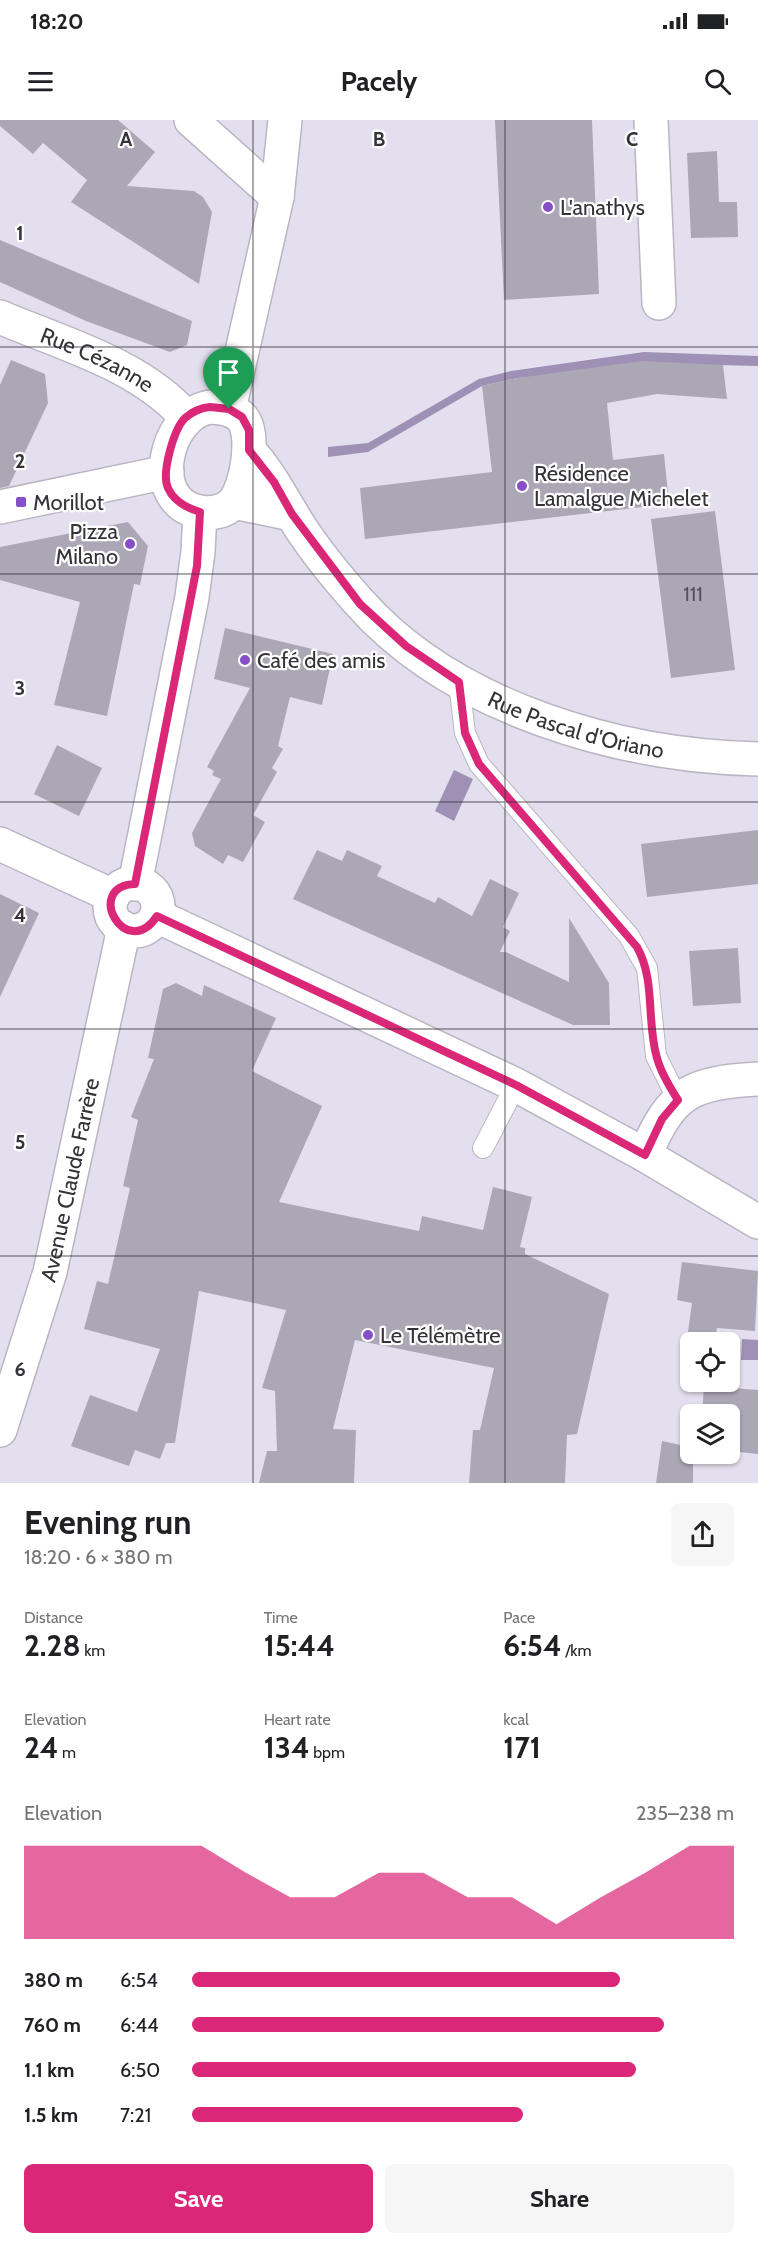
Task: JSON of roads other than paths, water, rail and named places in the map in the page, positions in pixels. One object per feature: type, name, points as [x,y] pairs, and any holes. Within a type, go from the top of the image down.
[{"type":"street","points":[[191,120],[277,197]]},
{"type":"street","points":[[229,409],[277,197],[285,120]]},
{"type":"street","points":[[651,120],[659,303]]},
{"type":"street","name":"Rue Cézanne","points":[[0,317],[138,377],[169,398],[186,417]]},
{"type":"street","points":[[210,407],[229,409],[242,417],[249,430],[249,450],[244,477],[234,502],[219,511],[200,512],[177,501],[167,487],[167,472],[178,426],[198,409],[210,407]]},
{"type":"street","name":"Rue Pascal d'Oriano","points":[[249,450],[274,482],[292,514],[360,604],[406,646],[459,682],[558,725],[623,743],[719,757],[758,759]]},
{"type":"street","points":[[0,507],[167,472]]},
{"type":"street","points":[[234,502],[292,514]]},
{"type":"street","points":[[0,844],[124,890],[148,887],[154,893],[158,908],[157,916],[147,927],[132,931],[124,928],[113,918],[111,911],[124,890],[192,597],[200,512]]},
{"type":"street","points":[[157,916],[516,1085],[645,1155],[758,1222]]},
{"type":"street","name":"Avenue Claude Farrère","points":[[0,1430],[50,1272],[124,928]]},
{"type":"street","points":[[645,1155],[662,1119],[678,1100],[704,1085],[758,1079]]},
{"type":"lane","points":[[459,682],[465,733],[479,764],[629,936],[643,958],[647,968],[656,1056],[678,1100]]},
{"type":"lane","points":[[483,1148],[516,1085]]},
{"type":"place","name":"L'anathys","points":[[548,207]]},
{"type":"place","name":"Résidence Lamalgue Michelet","points":[[522,486]]},
{"type":"place","name":"Morillot","points":[[21,502]]},
{"type":"place","name":"Pizza Milano","points":[[130,544]]},
{"type":"place","name":"Café des amis","points":[[245,660]]},
{"type":"place","name":"Le Télémètre","points":[[368,1335]]}]
